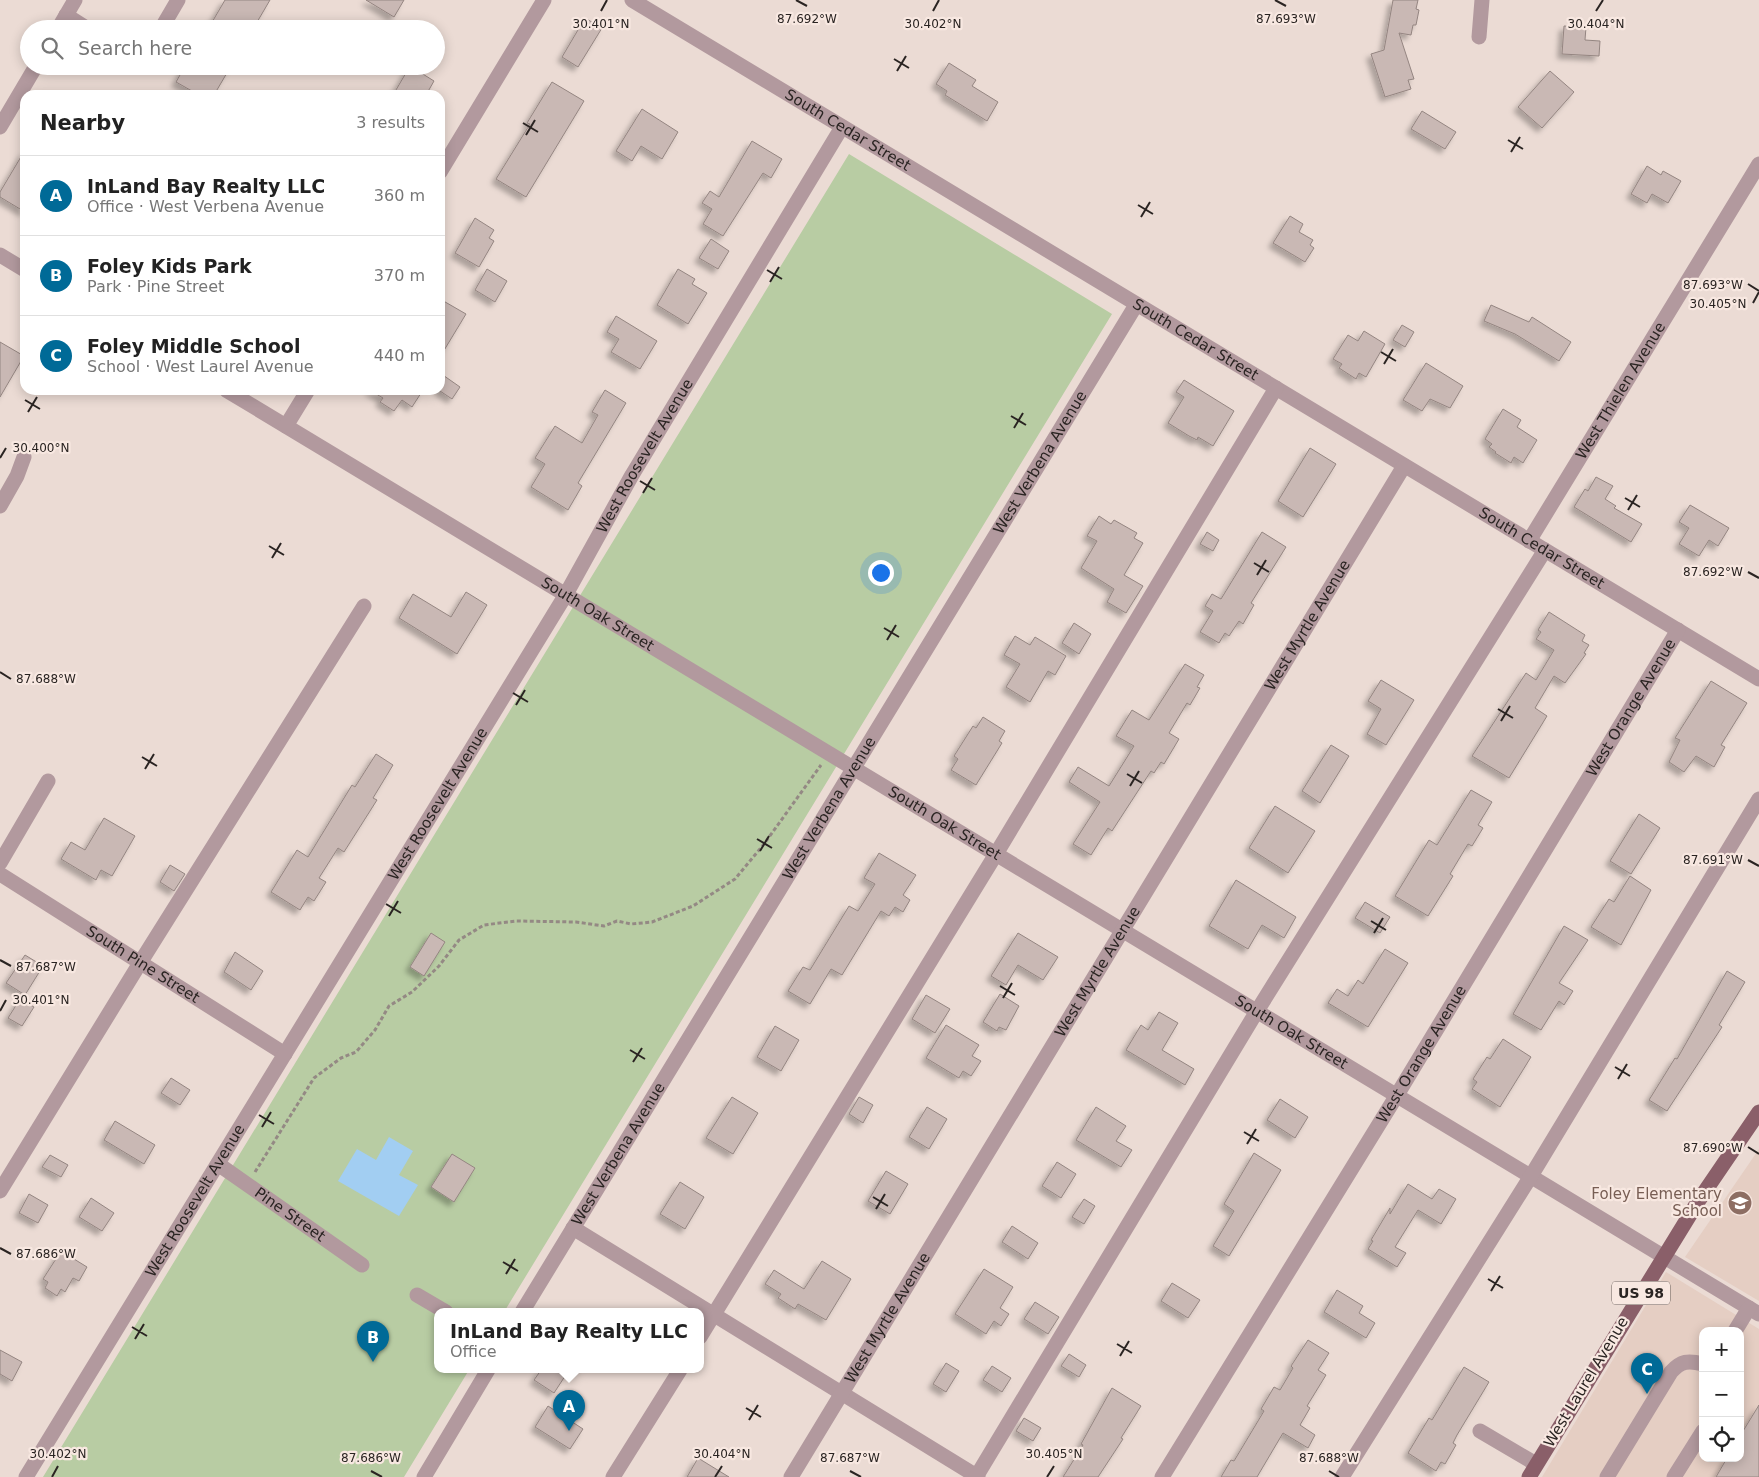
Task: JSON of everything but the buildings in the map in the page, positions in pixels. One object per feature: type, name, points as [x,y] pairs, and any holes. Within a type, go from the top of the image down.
[{"type":"main road","name":"West Laurel Avenue","points":[[1532,1471],[1663,1256],[1759,1112]]},
{"type":"street","points":[[63,20],[75,0]]},
{"type":"street","points":[[166,20],[178,0]]},
{"type":"street","points":[[445,164],[544,0]]},
{"type":"street","name":"South Cedar Street","points":[[632,0],[1759,679]]},
{"type":"street","points":[[1479,37],[1482,0]]},
{"type":"street","points":[[22,90],[31,75]]},
{"type":"street","points":[[0,127],[20,93]]},
{"type":"street","name":"West Roosevelt Avenue","points":[[26,1477],[565,596],[632,475],[842,127]]},
{"type":"street","name":"West Thielen Avenue","points":[[1529,541],[1759,164]]},
{"type":"street","points":[[0,255],[20,267]]},
{"type":"street","name":"West Verbena Avenue","points":[[524,1308],[1136,305]]},
{"type":"street","points":[[704,1331],[996,854],[1276,388]]},
{"type":"street","name":"South Oak Street","points":[[234,395],[1754,1311]]},
{"type":"street","points":[[286,426],[305,395]]},
{"type":"street","points":[[0,506],[17,476],[24,457]]},
{"type":"street","name":"West Myrtle Avenue","points":[[791,1477],[1404,466]]},
{"type":"street","points":[[704,1309],[977,1477],[1257,1011],[1545,550]]},
{"type":"street","points":[[0,1191],[140,963],[364,606]]},
{"type":"street","name":"West Orange Avenue","points":[[1162,1477],[1397,1095],[1678,630]]},
{"type":"street","points":[[0,863],[48,781]]},
{"type":"street","points":[[1342,1477],[1531,1176],[1759,799]]},
{"type":"street","name":"South Pine Street","points":[[0,874],[285,1054]]},
{"type":"street","name":"Pine Street","points":[[218,1164],[362,1264]]},
{"type":"street","points":[[572,1228],[703,1308]]},
{"type":"street","points":[[417,1295],[439,1308]]},
{"type":"street","points":[[1739,1327],[1754,1311]]},
{"type":"street","points":[[1607,1477],[1671,1372],[1680,1363],[1687,1361],[1699,1363]]},
{"type":"street","points":[[424,1477],[486,1373]]},
{"type":"street","points":[[613,1477],[678,1373]]},
{"type":"street","points":[[1480,1431],[1532,1471]]},
{"type":"street","points":[[1674,1477],[1699,1437]]},
{"type":"path","points":[[246,1185],[314,1078],[341,1058],[356,1052],[375,1030],[389,1006],[412,992],[439,966],[460,940],[484,925],[516,921],[576,922],[604,926],[617,921],[631,924],[652,922],[693,906],[735,879],[764,844],[828,753]]},
{"type":"shaded area","name":"Foley Elementary School","points":[[1759,1149],[1759,1301],[1685,1257]]},
{"type":"shaded area","points":[[1666,1272],[1759,1329],[1759,1477],[1542,1477]]},
{"type":"green space","points":[[849,154],[1112,314],[506,1308],[434,1308],[434,1373],[467,1373],[404,1477],[43,1477]]},
{"type":"water","points":[[389,1137],[413,1151],[399,1175],[418,1185],[399,1216],[338,1181],[357,1149],[376,1160]]},
{"type":"place","name":"Foley Elementary School","points":[[1740,1203]]},
{"type":"place","name":"Foley Kids Park","points":[[373,1362]]},
{"type":"place","name":"Foley Middle School","points":[[1647,1394]]},
{"type":"place","name":"InLand Bay Realty LLC","points":[[569,1431]]}]
